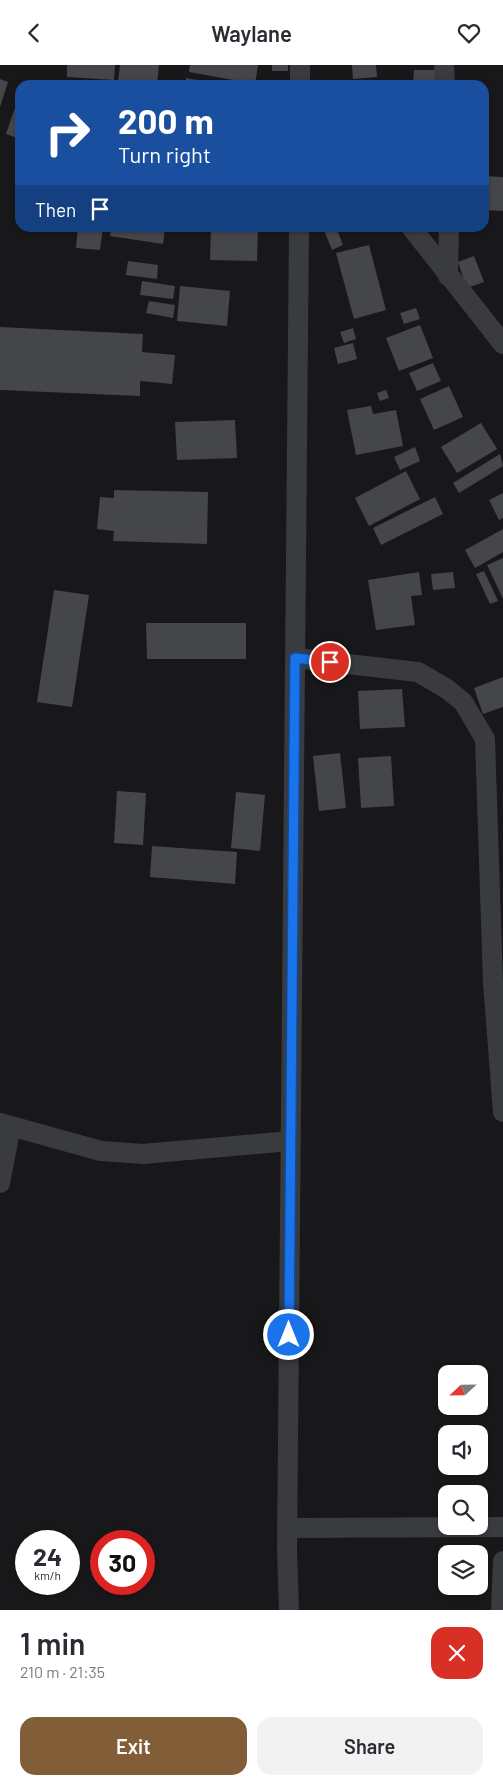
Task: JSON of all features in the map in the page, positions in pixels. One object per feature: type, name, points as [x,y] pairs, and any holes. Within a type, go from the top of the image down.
[{"type":"street","points":[[444,65],[445,80]]},
{"type":"street","points":[[289,1610],[287,1528],[299,232]]},
{"type":"street","points":[[414,232],[503,344]]},
{"type":"street","points":[[448,276],[449,232]]},
{"type":"street","points":[[295,658],[418,672],[447,689],[463,702],[485,739],[493,983],[503,1112]]},
{"type":"street","points":[[0,1183],[6,1124],[101,1151],[143,1154],[291,1141]]},
{"type":"street","points":[[287,1528],[503,1527]]},
{"type":"street","points":[[501,1610],[503,1561]]},
{"type":"building","points":[[67,65],[115,65],[114,80],[67,77]]},
{"type":"building","points":[[120,65],[159,65],[158,80],[118,80]]},
{"type":"building","points":[[190,65],[258,65],[256,80],[233,80],[189,72]]},
{"type":"building","points":[[272,65],[288,65],[288,71],[272,71]]},
{"type":"building","points":[[352,65],[376,65],[377,77],[353,79]]},
{"type":"building","points":[[414,70],[437,70],[436,80],[413,80]]},
{"type":"building","points":[[0,79],[8,82],[0,107]]},
{"type":"building","points":[[15,108],[15,137],[6,134]]},
{"type":"building","points":[[489,176],[503,177],[503,211],[489,210]]},
{"type":"building","points":[[78,232],[102,232],[100,250],[76,248]]},
{"type":"building","points":[[110,232],[164,232],[163,244],[110,236]]},
{"type":"building","points":[[211,232],[258,232],[257,261],[210,260]]},
{"type":"building","points":[[325,232],[338,232],[343,245],[332,250]]},
{"type":"building","points":[[369,245],[386,310],[354,319],[336,253]]},
{"type":"building","points":[[474,256],[484,282],[467,288],[458,262]]},
{"type":"building","points":[[128,261],[158,265],[157,279],[126,275]]},
{"type":"building","points":[[142,281],[175,286],[173,299],[140,295]]},
{"type":"building","points":[[180,286],[230,291],[227,326],[177,321]]},
{"type":"building","points":[[149,301],[175,305],[173,318],[146,313]]},
{"type":"building","points":[[416,308],[420,319],[404,324],[400,313]]},
{"type":"building","points":[[420,325],[433,358],[399,371],[386,338]]},
{"type":"building","points":[[0,327],[143,334],[142,352],[175,355],[172,384],[140,381],[140,396],[0,390]]},
{"type":"building","points":[[353,328],[356,339],[344,343],[340,332]]},
{"type":"building","points":[[353,343],[357,359],[338,364],[334,348]]},
{"type":"building","points":[[433,363],[441,381],[417,391],[409,373]]},
{"type":"building","points":[[449,386],[463,417],[434,430],[420,399]]},
{"type":"building","points":[[386,390],[389,398],[380,401],[377,393]]},
{"type":"building","points":[[371,406],[373,414],[396,410],[403,446],[356,455],[347,410]]},
{"type":"building","points":[[235,420],[237,458],[177,460],[175,422]]},
{"type":"building","points":[[481,423],[497,449],[457,473],[441,447]]},
{"type":"building","points":[[415,447],[420,461],[400,470],[394,457]]},
{"type":"building","points":[[500,454],[503,466],[459,493],[453,483]]},
{"type":"building","points":[[406,471],[420,499],[369,526],[355,498]]},
{"type":"building","points":[[114,490],[208,492],[207,544],[113,541],[114,531],[97,529],[100,497],[114,498]]},
{"type":"building","points":[[503,493],[503,518],[499,520],[489,500]]},
{"type":"building","points":[[435,497],[443,514],[381,545],[373,528]]},
{"type":"building","points":[[503,529],[503,552],[475,568],[465,550]]},
{"type":"building","points":[[503,558],[503,599],[487,565]]},
{"type":"building","points":[[484,571],[498,601],[490,604],[476,574]]},
{"type":"building","points":[[419,572],[422,595],[411,596],[415,625],[376,630],[368,580]]},
{"type":"building","points":[[453,572],[455,588],[433,590],[431,574]]},
{"type":"building","points":[[54,590],[89,595],[72,707],[37,702]]},
{"type":"building","points":[[146,623],[246,623],[246,659],[147,659]]},
{"type":"building","points":[[503,677],[503,707],[483,714],[474,688]]},
{"type":"building","points":[[402,689],[405,727],[360,729],[358,691]]},
{"type":"building","points":[[340,753],[346,808],[319,811],[313,756]]},
{"type":"building","points":[[391,756],[394,806],[361,808],[358,758]]},
{"type":"building","points":[[117,791],[146,793],[143,845],[114,843]]},
{"type":"building","points":[[236,792],[265,795],[260,851],[231,848]]},
{"type":"building","points":[[152,846],[237,852],[235,884],[150,877]]},
{"type":"route","points":[[289,1335],[295,658],[330,662]]}]
